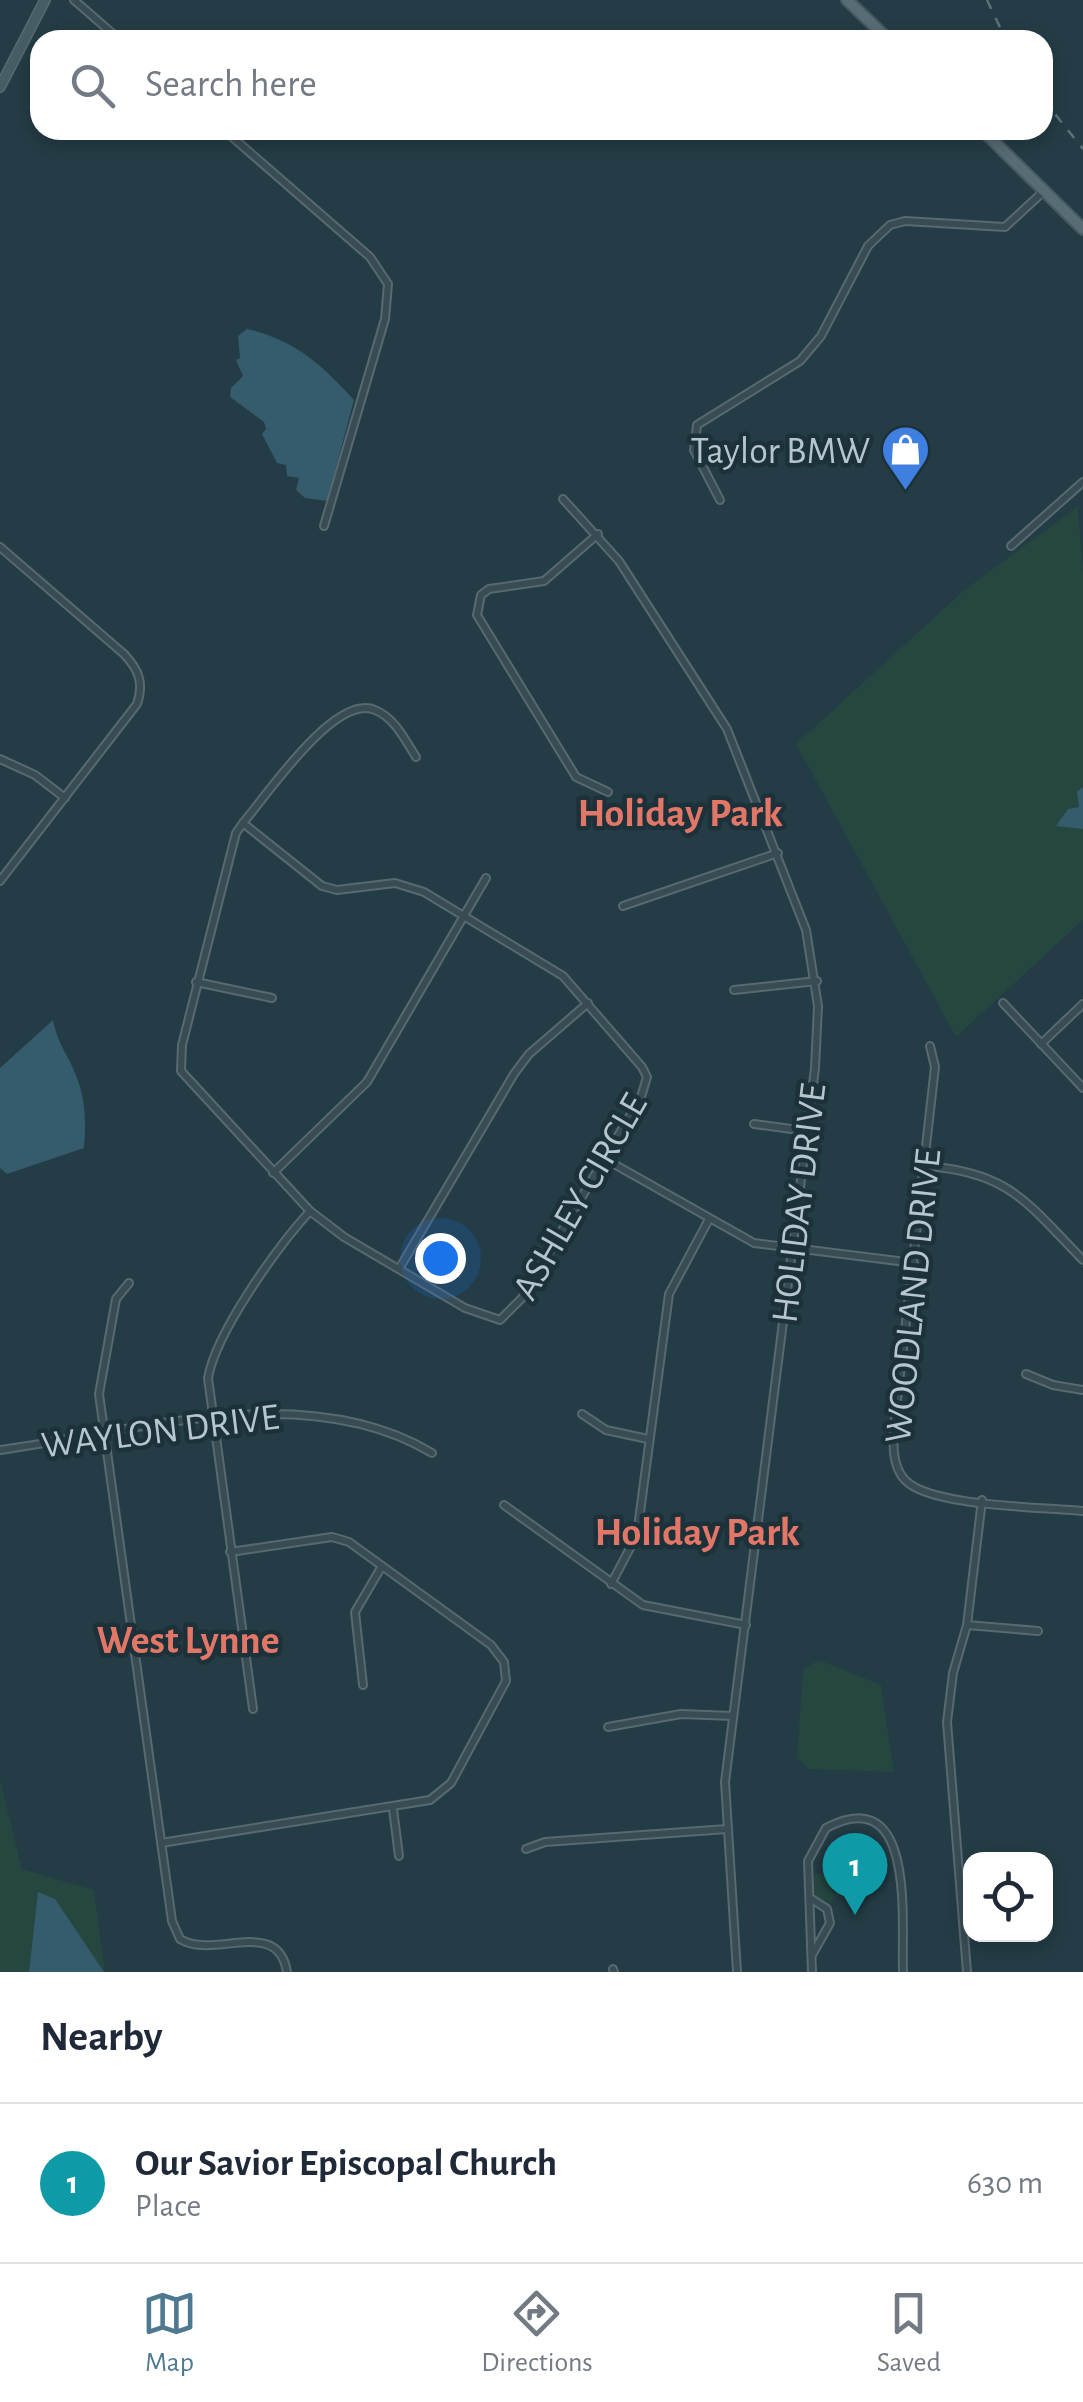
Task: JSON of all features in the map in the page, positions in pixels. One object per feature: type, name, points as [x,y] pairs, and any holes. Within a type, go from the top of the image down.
[{"type":"main road","points":[[847,0],[878,30]]},
{"type":"main road","points":[[992,140],[1083,230]]},
{"type":"street","points":[[0,86],[46,0]]},
{"type":"street","points":[[74,0],[108,30]]},
{"type":"street","points":[[235,140],[370,258],[388,284],[380,337],[324,526]]},
{"type":"street","points":[[720,500],[694,450],[697,425],[800,361],[821,336],[877,234],[905,221],[992,230],[1005,227],[1045,190]]},
{"type":"street","points":[[1011,546],[1083,482]]},
{"type":"street","name":"HOLIDAY DRIVE","points":[[563,500],[598,534],[727,730],[806,930],[817,981],[818,1036],[724,1782],[737,1972]]},
{"type":"street","points":[[598,534],[544,581],[489,589],[481,595],[477,615],[576,777],[608,792]]},
{"type":"street","points":[[0,547],[124,654],[140,679],[137,704],[0,881]]},
{"type":"street","name":"ASHLEY CIRCLE","points":[[243,823],[322,886],[337,890],[395,884],[424,892],[563,976],[647,1077],[640,1098],[522,1298],[500,1320],[466,1308],[310,1211],[182,1070],[182,1045],[196,982],[228,853],[243,823],[323,729],[350,710],[364,707],[389,718],[416,757]]},
{"type":"street","points":[[0,760],[35,775],[65,798]]},
{"type":"street","points":[[623,906],[778,853]]},
{"type":"street","points":[[273,1174],[367,1082],[486,878]]},
{"type":"street","points":[[734,990],[817,981]]},
{"type":"street","points":[[196,982],[272,998]]},
{"type":"street","points":[[399,1269],[514,1074],[529,1054],[588,1003]]},
{"type":"street","points":[[1002,1003],[1083,1088]]},
{"type":"street","points":[[1041,1044],[1083,1004]]},
{"type":"street","name":"WOODLAND DRIVE","points":[[930,1046],[935,1067],[894,1428],[896,1464],[902,1478],[925,1493],[1083,1511]]},
{"type":"street","points":[[754,1124],[806,1131]]},
{"type":"street","points":[[604,1160],[708,1221],[754,1243],[914,1263]]},
{"type":"street","points":[[925,1166],[958,1169],[998,1180],[1029,1204],[1083,1260]]},
{"type":"street","points":[[253,1708],[208,1378],[218,1346],[275,1253],[310,1211]]},
{"type":"street","points":[[611,1584],[637,1535],[670,1294],[708,1221]]},
{"type":"street","points":[[129,1284],[116,1299],[99,1372],[103,1436],[172,1921],[180,1940],[197,1948],[264,1942],[282,1953],[287,1972]]},
{"type":"street","points":[[1026,1374],[1052,1386],[1083,1390]]},
{"type":"street","name":"WAYLON DRIVE","points":[[0,1450],[283,1411],[381,1428],[432,1453]]},
{"type":"street","points":[[582,1414],[606,1430],[648,1439]]},
{"type":"street","points":[[967,1972],[947,1722],[953,1672],[967,1625],[982,1500]]},
{"type":"street","points":[[504,1505],[642,1605],[746,1625]]},
{"type":"street","points":[[161,1843],[393,1809],[430,1800],[451,1784],[503,1691],[506,1671],[491,1645],[349,1542],[332,1537],[230,1552]]},
{"type":"street","points":[[364,1685],[355,1612],[382,1566]]},
{"type":"street","points":[[967,1625],[1038,1631]]},
{"type":"street","points":[[608,1728],[680,1714],[733,1716]]},
{"type":"street","points":[[393,1809],[399,1856]]},
{"type":"street","points":[[812,1972],[808,1861],[817,1836],[838,1821],[853,1818],[879,1825],[897,1848],[903,1972]]},
{"type":"street","points":[[526,1849],[545,1842],[727,1829]]},
{"type":"street","points":[[809,1898],[827,1909],[830,1923],[812,1955]]},
{"type":"green space","points":[[1078,506],[1083,572],[1083,920],[956,1037],[796,744],[962,592]]},
{"type":"green space","points":[[819,1660],[881,1685],[894,1772],[808,1769],[797,1757],[803,1669]]},
{"type":"green space","points":[[0,1780],[22,1869],[94,1890],[105,1972],[0,1972]]},
{"type":"green space","points":[[832,1873],[833,1893],[844,1893],[844,1897],[834,1898],[829,1905],[814,1894],[814,1874]]},
{"type":"water","points":[[247,329],[294,347],[354,400],[327,501],[305,498],[296,490],[299,478],[287,476],[286,465],[277,463],[262,434],[266,429],[264,422],[230,397],[231,388],[243,376],[236,360],[240,358],[238,336]]},
{"type":"water","points":[[1083,787],[1083,829],[1056,826],[1068,809],[1079,807],[1077,792]]},
{"type":"water","points":[[53,1020],[82,1096],[84,1148],[7,1174],[0,1168],[0,1068]]},
{"type":"water","points":[[38,1892],[55,1899],[104,1972],[29,1972]]},
{"type":"railway","points":[[987,0],[1001,30]]},
{"type":"railway","points":[[1053,112],[1083,149]]},
{"type":"place","name":"Taylor BMW","points":[[905,492]]},
{"type":"place","name":"Our Savior Episcopal Church","points":[[855,1915]]},
{"type":"district","name":"Holiday Park","points":[[680,812]]},
{"type":"district","name":"Holiday Park","points":[[697,1531]]},
{"type":"district","name":"West Lynne","points":[[188,1639]]}]
